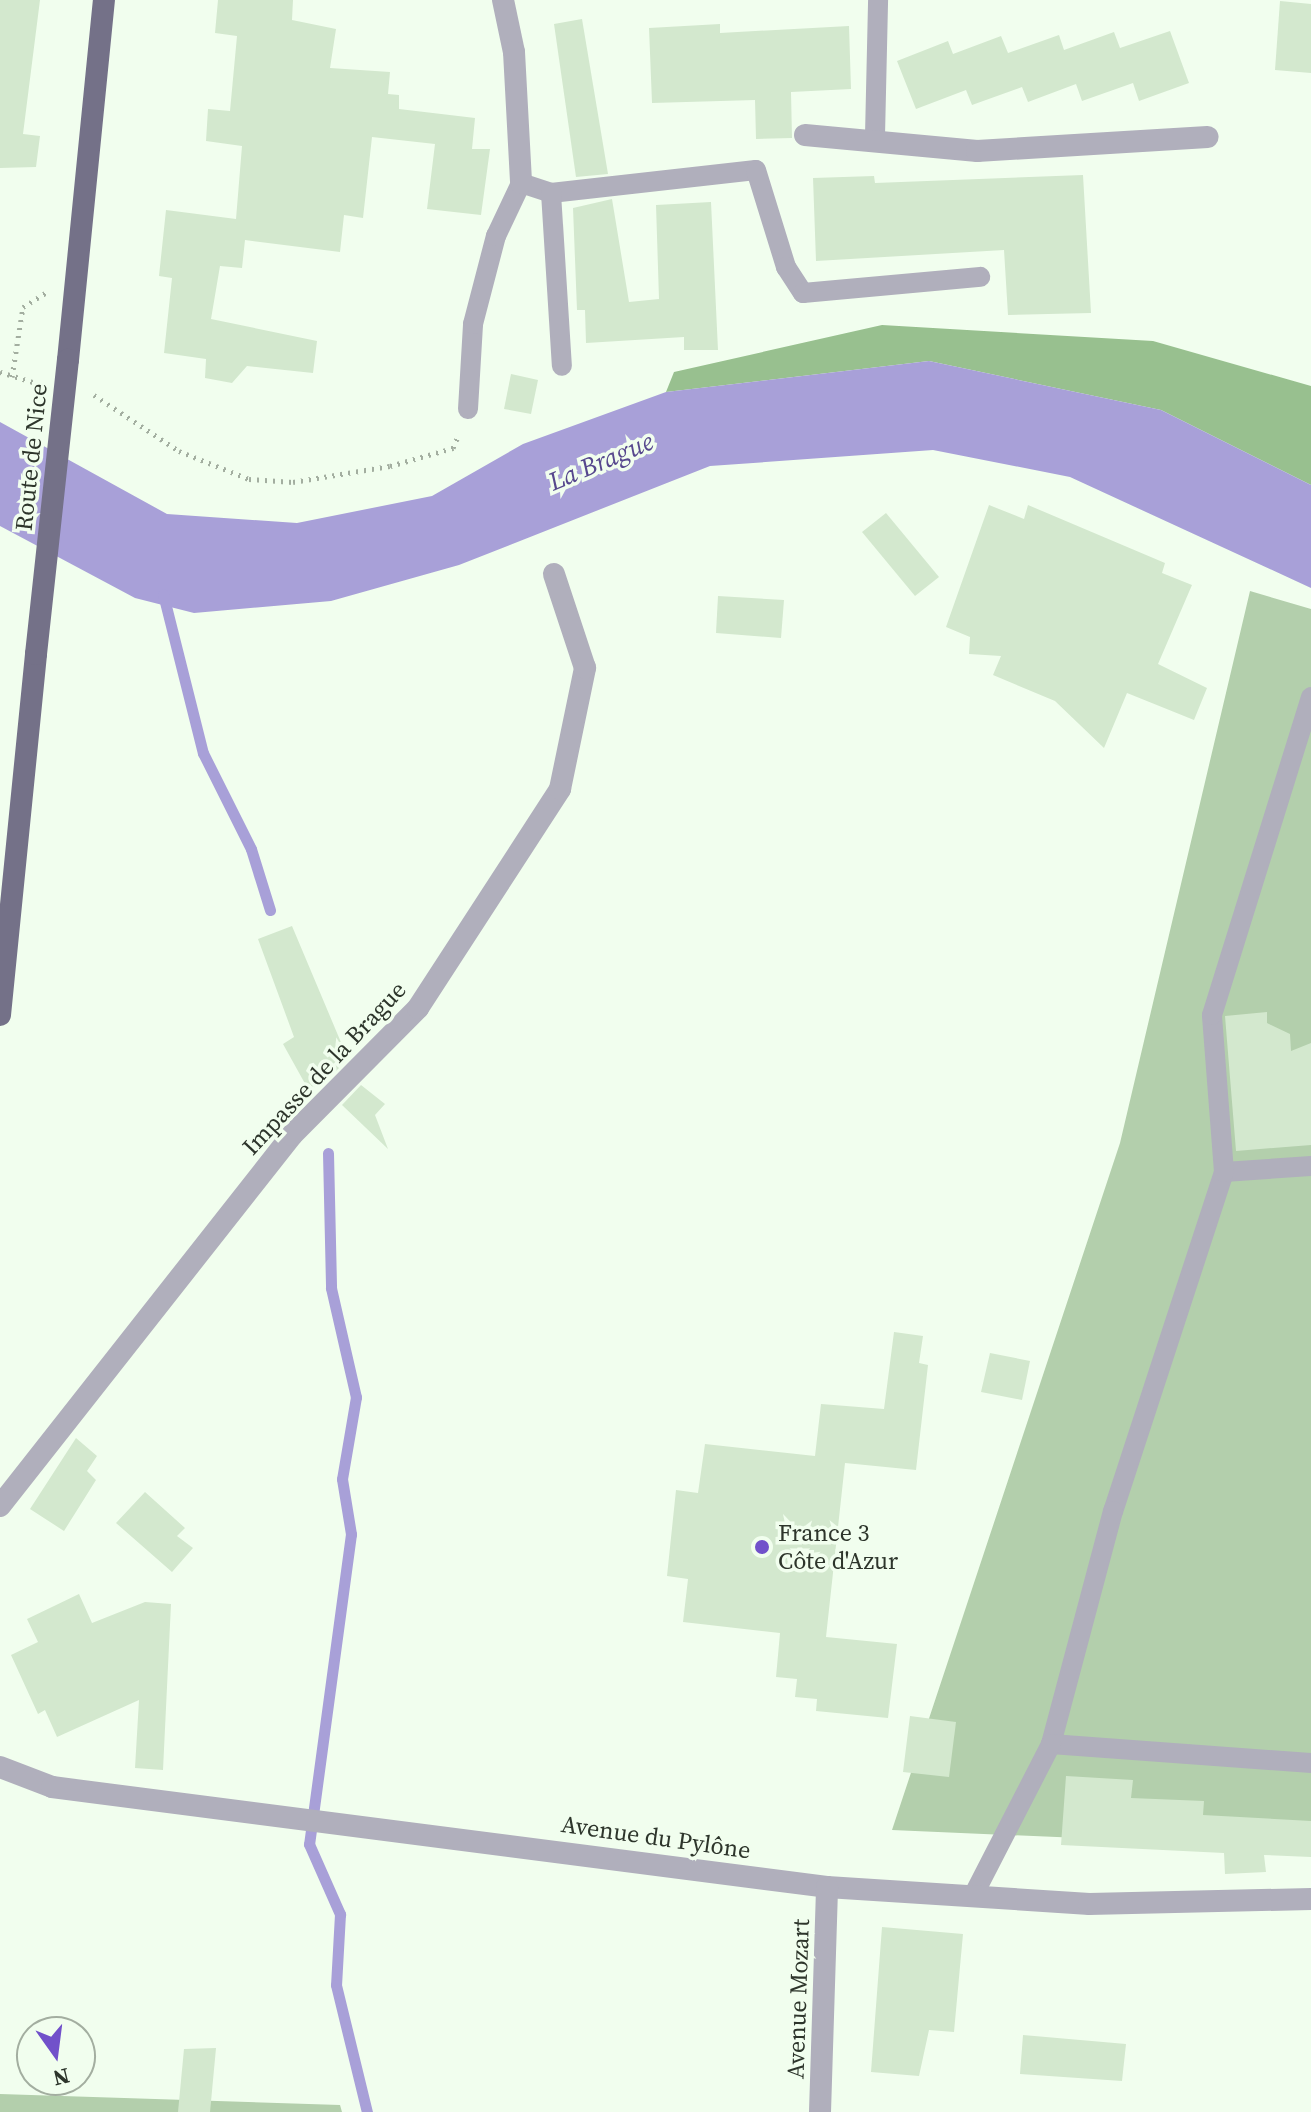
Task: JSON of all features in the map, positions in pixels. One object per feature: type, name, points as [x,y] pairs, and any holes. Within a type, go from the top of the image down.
[{"type":"main road","name":"Route de Nice","points":[[0,1015],[104,0]]},
{"type":"street","points":[[503,0],[514,52],[521,183]]},
{"type":"street","points":[[805,135],[875,136],[977,151],[1208,137]]},
{"type":"street","name":"Impasse de la Brague","points":[[0,1506],[292,1135],[418,1008],[560,789],[585,668],[554,574]]},
{"type":"street","name":"Avenue du Pylône","points":[[0,1768],[52,1787],[329,1820],[827,1887],[1089,1904],[1311,1899]]},
{"type":"street","name":"Avenue Mozart","points":[[820,2112],[827,1887]]},
{"type":"lane","points":[[875,136],[878,0]]},
{"type":"lane","points":[[468,409],[473,324],[496,236],[521,183],[551,193],[756,170],[786,267],[803,293],[980,277]]},
{"type":"lane","points":[[551,193],[562,366]]},
{"type":"lane","points":[[973,1896],[1051,1744],[1113,1511],[1224,1172],[1212,1015],[1311,697]]},
{"type":"lane","points":[[1224,1172],[1310,1163]]},
{"type":"lane","points":[[1051,1744],[1311,1763]]},
{"type":"path","points":[[0,372],[15,378],[23,307],[48,291],[75,289]]},
{"type":"path","points":[[106,398],[212,468],[293,482],[453,448],[468,409]]},
{"type":"green space","points":[[882,325],[1153,341],[1311,386],[1311,485],[1161,410],[929,361],[666,392],[674,372]]},
{"type":"green space","points":[[1250,591],[1311,609],[1311,1848],[892,1830],[1120,1143]]},
{"type":"green space","points":[[0,2094],[340,2105],[342,2112],[0,2112]]},
{"type":"water","name":"La Brague","points":[[929,361],[1161,410],[1311,485],[1311,588],[1070,477],[933,450],[710,466],[459,565],[331,601],[194,613],[135,598],[0,526],[0,422],[167,514],[297,523],[432,496],[523,444],[666,392]]},
{"type":"building","points":[[0,0],[40,0],[23,134],[40,136],[36,167],[0,168]]},
{"type":"building","points":[[218,0],[293,0],[292,20],[336,29],[330,68],[390,72],[388,94],[399,95],[399,109],[475,118],[472,149],[490,149],[481,215],[427,209],[435,144],[372,137],[363,218],[344,215],[340,252],[245,240],[242,268],[220,266],[211,319],[317,341],[313,373],[247,366],[232,383],[205,378],[206,359],[164,353],[172,278],[159,276],[166,210],[236,219],[242,146],[206,141],[208,109],[230,111],[237,36],[215,33]]},
{"type":"building","points":[[1280,1],[1311,4],[1311,73],[1275,70]]},
{"type":"building","points":[[582,19],[608,174],[576,177],[554,24]]},
{"type":"building","points":[[720,24],[720,33],[849,26],[851,89],[791,92],[792,138],[756,139],[755,100],[652,103],[649,28]]},
{"type":"building","points":[[1170,31],[1189,83],[1139,101],[1133,83],[1082,101],[1076,84],[1028,102],[1022,87],[972,105],[966,90],[916,109],[897,61],[948,41],[953,54],[1001,36],[1008,53],[1059,35],[1064,50],[1114,32],[1120,48]]},
{"type":"building","points":[[1083,175],[1091,313],[1008,315],[1004,250],[816,261],[813,178],[874,176],[875,183]]},
{"type":"building","points":[[612,199],[629,302],[659,299],[656,205],[711,202],[718,350],[684,350],[684,337],[586,343],[585,310],[577,310],[573,208]]},
{"type":"building","points":[[511,374],[538,380],[531,414],[504,409]]},
{"type":"building","points":[[989,505],[1024,519],[1028,505],[1165,563],[1162,573],[1192,585],[1158,664],[1207,688],[1194,720],[1127,693],[1104,748],[1055,701],[993,675],[1001,656],[969,654],[970,637],[946,627]]},
{"type":"building","points":[[886,513],[939,577],[915,596],[862,532]]},
{"type":"building","points":[[718,596],[784,600],[781,638],[716,633]]},
{"type":"building","points":[[292,926],[348,1059],[322,1085],[308,1089],[283,1044],[294,1037],[258,939]]},
{"type":"building","points":[[1267,1012],[1267,1023],[1290,1034],[1291,1051],[1311,1043],[1311,1145],[1236,1151],[1225,1016]]},
{"type":"building","points":[[361,1085],[385,1104],[375,1115],[388,1149],[342,1105]]},
{"type":"building","points":[[894,1332],[923,1336],[919,1363],[928,1365],[916,1470],[845,1463],[826,1637],[897,1644],[888,1718],[816,1711],[817,1699],[795,1697],[797,1679],[776,1677],[780,1633],[683,1622],[688,1579],[667,1576],[676,1490],[698,1493],[705,1444],[815,1456],[821,1404],[884,1409]]},
{"type":"building","points":[[990,1353],[1030,1361],[1022,1400],[981,1392]]},
{"type":"building","points":[[76,1438],[97,1456],[87,1471],[96,1480],[64,1531],[30,1509]]},
{"type":"building","points":[[145,1492],[185,1528],[177,1536],[193,1548],[172,1572],[116,1523]]},
{"type":"building","points":[[79,1594],[92,1623],[145,1602],[171,1604],[163,1770],[135,1768],[139,1700],[57,1737],[45,1710],[38,1714],[11,1655],[38,1642],[27,1619]]},
{"type":"building","points":[[910,1716],[956,1722],[949,1777],[903,1772]]},
{"type":"building","points":[[1066,1776],[1133,1780],[1131,1798],[1204,1801],[1203,1815],[1311,1821],[1311,1857],[1264,1855],[1266,1872],[1225,1874],[1224,1853],[1061,1845]]},
{"type":"building","points":[[882,1927],[963,1934],[954,2032],[929,2030],[919,2076],[871,2072]]},
{"type":"building","points":[[1023,2035],[1126,2044],[1122,2081],[1020,2074]]},
{"type":"building","points":[[216,2048],[210,2112],[178,2112],[184,2049]]},
{"type":"waterway","points":[[163,594],[203,753],[251,849],[270,910]]},
{"type":"waterway","points":[[328,1153],[331,1288],[356,1397],[342,1479],[351,1534],[309,1844],[340,1914],[336,1985],[367,2112]]},
{"type":"place","name":"France 3 Côte d'Azur","points":[[762,1547]]}]
